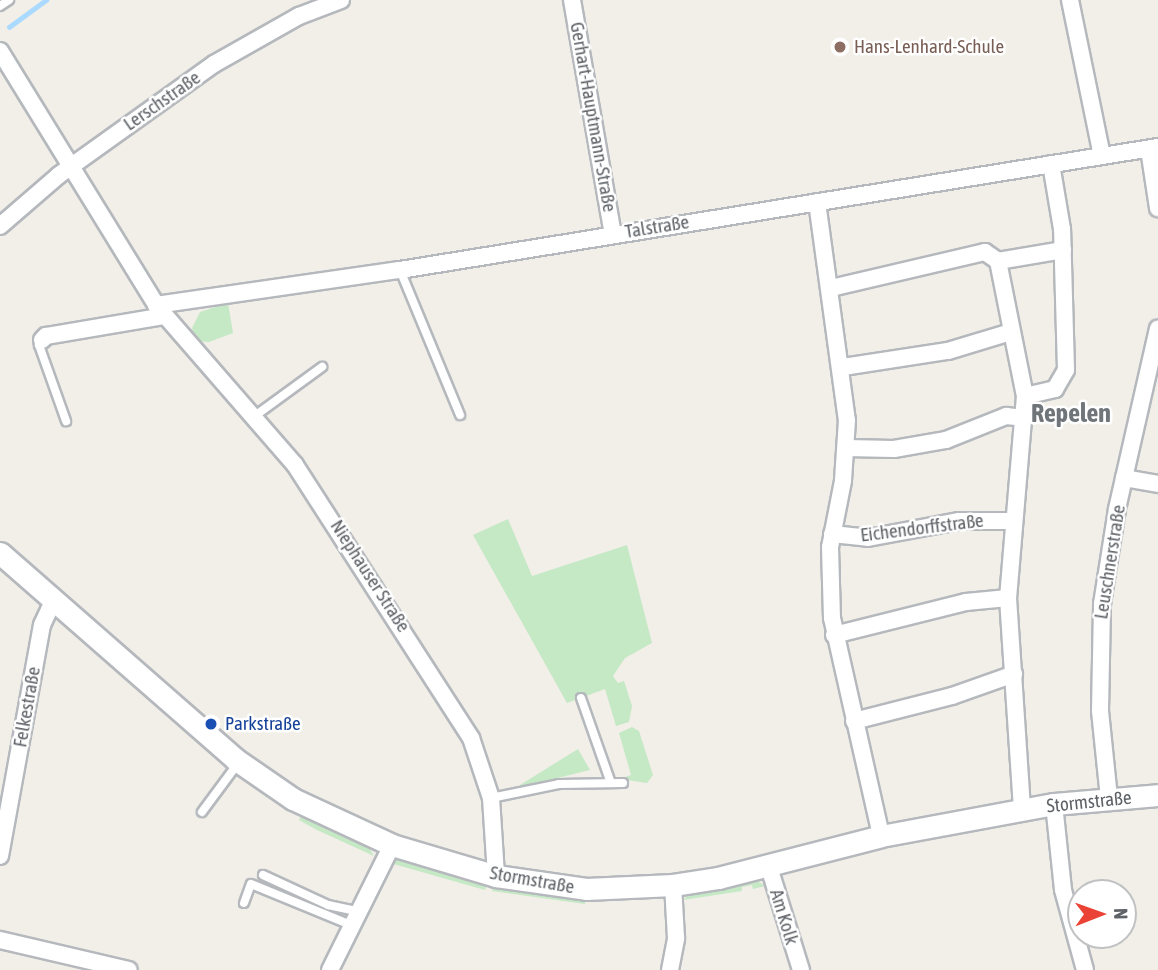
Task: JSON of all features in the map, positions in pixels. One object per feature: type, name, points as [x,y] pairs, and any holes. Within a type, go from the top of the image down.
[{"type":"street","name":"Lerschstraße","points":[[0,226],[73,165],[214,64],[299,16],[341,0]]},
{"type":"street","name":"Gerhart-Hauptmann-Straße","points":[[572,0],[613,234]]},
{"type":"street","points":[[1070,0],[1102,156]]},
{"type":"street","name":"Niephauser Straße","points":[[0,51],[73,165],[160,310],[295,465],[416,648],[471,738],[491,798],[496,876]]},
{"type":"street","name":"Talstraße","points":[[160,310],[1153,148]]},
{"type":"street","points":[[1153,148],[1158,208]]},
{"type":"street","points":[[1025,396],[1055,389],[1066,370],[1063,250],[1051,164]]},
{"type":"street","name":"Eichendorffstraße","points":[[817,202],[843,366],[846,449],[832,534],[834,635],[881,835]]},
{"type":"street","points":[[831,288],[985,252],[998,261],[1063,250]]},
{"type":"street","name":"Eichendorffstraße","points":[[998,261],[1025,396],[1007,598],[1022,810]]},
{"type":"street","points":[[43,340],[46,336],[160,310]]},
{"type":"street","name":"Leuschnerstraße","points":[[1109,799],[1100,710],[1099,647],[1107,568],[1124,478],[1158,329]]},
{"type":"street","points":[[843,366],[948,351],[1011,332]]},
{"type":"street","points":[[846,449],[894,449],[946,440],[1006,416],[1024,418]]},
{"type":"street","points":[[1124,478],[1158,484]]},
{"type":"street","name":"Eichendorffstraße","points":[[832,534],[868,538],[959,521],[1012,521]]},
{"type":"street","name":"Stormstraße","points":[[0,554],[239,762],[293,799],[392,845],[496,876],[586,889],[673,885],[881,835],[1054,804],[1158,795]]},
{"type":"street","points":[[834,635],[966,602],[1007,598]]},
{"type":"street","name":"Felkestraße","points":[[0,856],[42,625],[53,601]]},
{"type":"street","points":[[854,721],[952,696],[1014,674]]},
{"type":"street","points":[[1054,804],[1063,890],[1085,970]]},
{"type":"street","points":[[330,970],[392,845]]},
{"type":"street","name":"Am Kolk","points":[[768,864],[801,970]]},
{"type":"street","points":[[670,970],[676,938],[673,885]]},
{"type":"street","points":[[0,940],[129,970]]},
{"type":"lane","points":[[0,6],[9,0]]},
{"type":"lane","points":[[400,270],[460,415]]},
{"type":"lane","points":[[43,340],[39,345],[66,421]]},
{"type":"lane","points":[[252,418],[322,367]]},
{"type":"lane","points":[[581,698],[611,783]]},
{"type":"lane","points":[[202,812],[239,762]]},
{"type":"lane","points":[[491,798],[559,785],[623,783]]},
{"type":"lane","points":[[263,875],[354,918]]},
{"type":"lane","points":[[244,903],[251,884],[354,918]]},
{"type":"green space","points":[[228,303],[233,333],[209,342],[195,341],[192,328],[200,312]]},
{"type":"green space","points":[[508,519],[532,576],[627,545],[652,643],[625,658],[613,676],[618,683],[624,681],[632,706],[629,722],[616,726],[605,689],[567,703],[473,535]]},
{"type":"green space","points":[[632,727],[639,731],[653,775],[647,783],[620,779],[631,775],[619,733]]},
{"type":"green space","points":[[578,749],[590,770],[521,787],[520,785]]},
{"type":"green space","points":[[301,816],[366,843],[374,856],[317,830],[299,820]]},
{"type":"green space","points":[[400,858],[487,885],[485,890],[390,863]]},
{"type":"green space","points":[[753,878],[765,886],[753,889],[752,885],[742,887],[742,891],[683,900],[694,890]]},
{"type":"green space","points":[[493,887],[585,895],[585,904],[492,891]]},
{"type":"waterway","points":[[9,27],[46,0]]},
{"type":"place","name":"Hans-Lenhard-Schule","points":[[840,47]]},
{"type":"place","name":"Parkstraße","points":[[211,724]]},
{"type":"district","name":"Repelen","points":[[1071,414]]}]
